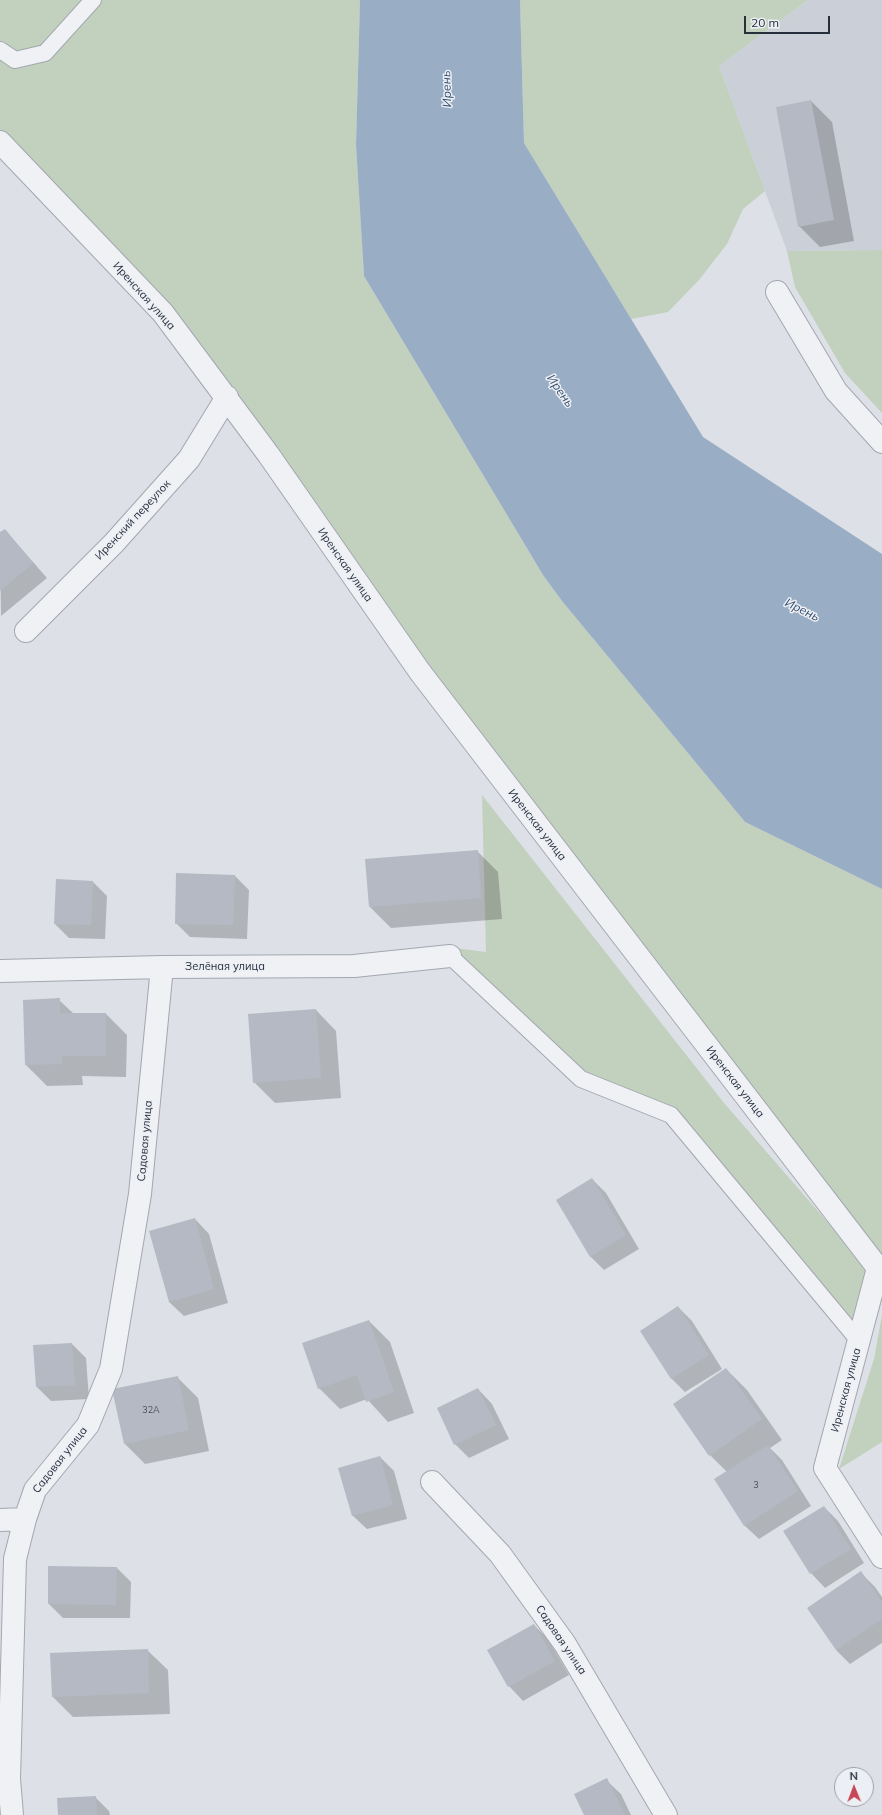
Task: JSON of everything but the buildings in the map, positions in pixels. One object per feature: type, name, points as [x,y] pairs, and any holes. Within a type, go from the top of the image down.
[{"type":"street","name":"Иренская улица","points":[[0,142],[163,313],[227,397],[420,672],[878,1268],[825,1468],[882,1557]]},
{"type":"street","points":[[777,292],[836,391],[882,442]]},
{"type":"street","name":"Иренский переулок","points":[[26,631],[114,543],[189,459],[227,397]]},
{"type":"street","name":"Зелёная улица","points":[[0,971],[162,967],[354,966],[450,956]]},
{"type":"street","name":"Садовая улица","points":[[12,1815],[9,1779],[15,1559],[25,1519],[35,1490],[88,1425],[111,1369],[140,1194],[162,967]]},
{"type":"street","name":"Садовая улица","points":[[432,1482],[500,1554],[565,1644],[666,1815]]},
{"type":"street","points":[[0,1520],[25,1519]]},
{"type":"lane","points":[[0,50],[15,60],[45,53],[93,0]]},
{"type":"lane","points":[[450,956],[580,1079],[671,1115],[859,1341]]},
{"type":"shaded area","points":[[808,0],[882,0],[882,250],[787,251],[719,66]]},
{"type":"green space","points":[[0,0],[360,0],[356,145],[364,276],[543,575],[562,601],[745,822],[882,889],[882,1260],[763,1120],[268,454],[0,132]]},
{"type":"green space","points":[[520,0],[808,0],[719,66],[765,191],[743,209],[727,244],[699,280],[668,312],[631,319],[524,143]]},
{"type":"green space","points":[[882,250],[882,413],[845,373],[795,287],[787,251]]},
{"type":"green space","points":[[482,795],[724,1103],[870,1271],[856,1332],[673,1107],[581,1070],[519,1016],[455,948],[486,952]]},
{"type":"green space","points":[[882,1315],[882,1442],[839,1469],[874,1359]]},
{"type":"water","name":"Ирень","points":[[360,0],[520,0],[524,143],[703,437],[882,554],[882,889],[745,822],[562,601],[543,575],[364,276],[356,145]]}]
